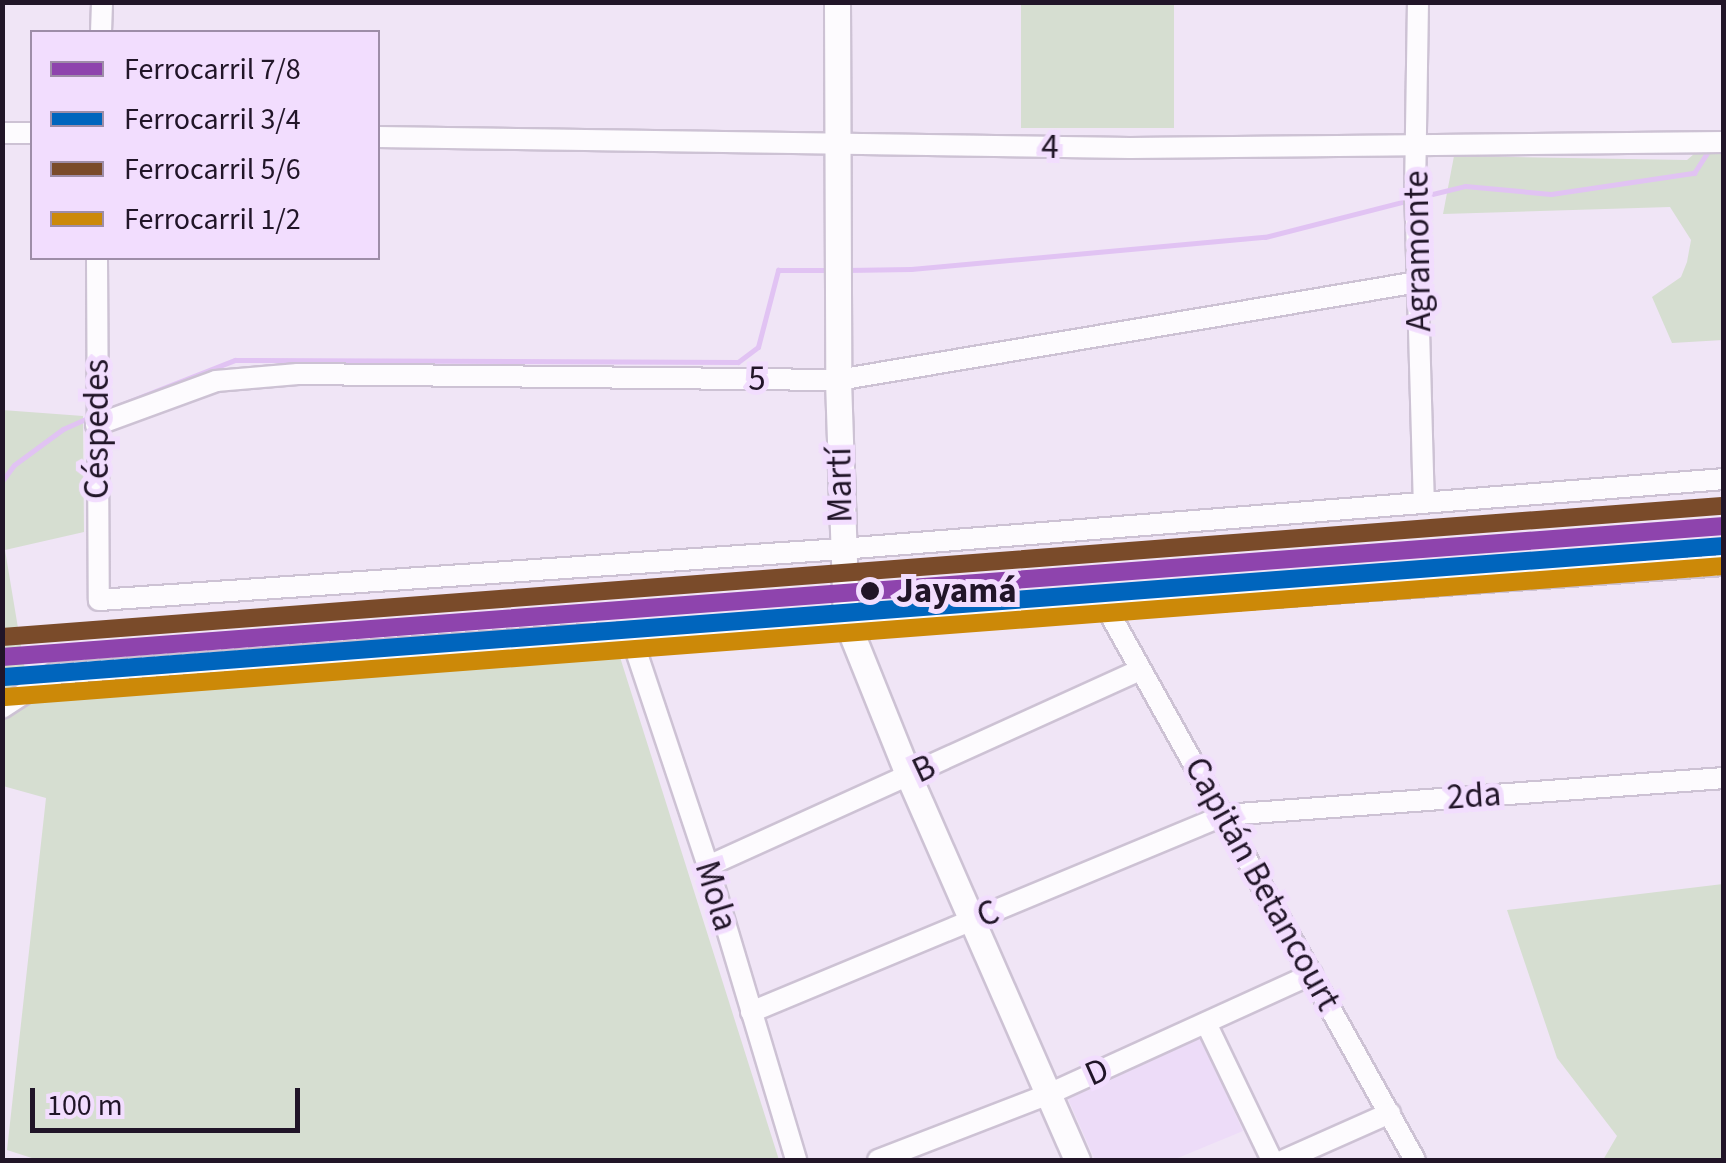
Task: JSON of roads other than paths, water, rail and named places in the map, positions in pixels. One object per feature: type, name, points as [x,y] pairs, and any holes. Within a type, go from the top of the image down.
[{"type":"street","points":[[101,30],[102,2]]},
{"type":"street","name":"Martí","points":[[837,2],[840,549],[846,620],[909,777],[1077,1160]]},
{"type":"street","name":"Agramonte","points":[[1418,2],[1416,210],[1424,500]]},
{"type":"street","points":[[2,133],[30,134]]},
{"type":"street","name":"4","points":[[380,137],[1130,148],[1416,142],[1724,142]]},
{"type":"street","name":"Céspedes","points":[[98,260],[99,600],[840,549]]},
{"type":"street","name":"5","points":[[96,417],[216,382],[298,374],[838,380],[1418,282]]},
{"type":"street","points":[[840,549],[1724,478]]},
{"type":"street","points":[[2,708],[54,674],[1724,565]]},
{"type":"street","name":"Capitán Betancourt","points":[[1107,608],[1415,1160]]},
{"type":"street","name":"Mola","points":[[630,634],[708,866],[796,1160]]},
{"type":"street","name":"B","points":[[708,866],[1140,670]]},
{"type":"street","name":"2da","points":[[1225,814],[1724,778]]},
{"type":"street","name":"C","points":[[752,1012],[1225,814]]},
{"type":"street","name":"D","points":[[878,1160],[1049,1094],[1312,974]]},
{"type":"street","points":[[1206,1023],[1272,1160]]},
{"type":"street","points":[[1284,1160],[1390,1113]]},
{"type":"waterway","points":[[1420,197],[1465,186],[1551,194],[1694,173],[1707,153]]},
{"type":"waterway","points":[[847,270],[911,269],[1265,237],[1410,200]]},
{"type":"waterway","points":[[102,412],[235,360],[738,362],[758,347],[778,270],[831,270]]},
{"type":"waterway","points":[[2,481],[14,465],[63,429],[92,416]]},
{"type":"rail line","name":"5/6","points":[[2,637],[1722,506]]},
{"type":"rail line","name":"7/8","points":[[2,657],[1724,526]]},
{"type":"rail line","name":"3/4","points":[[4,677],[1724,546]]},
{"type":"rail line","name":"1/2","points":[[5,697],[1724,566]]},
{"type":"place","name":"Jayamá","points":[[870,591]]}]
